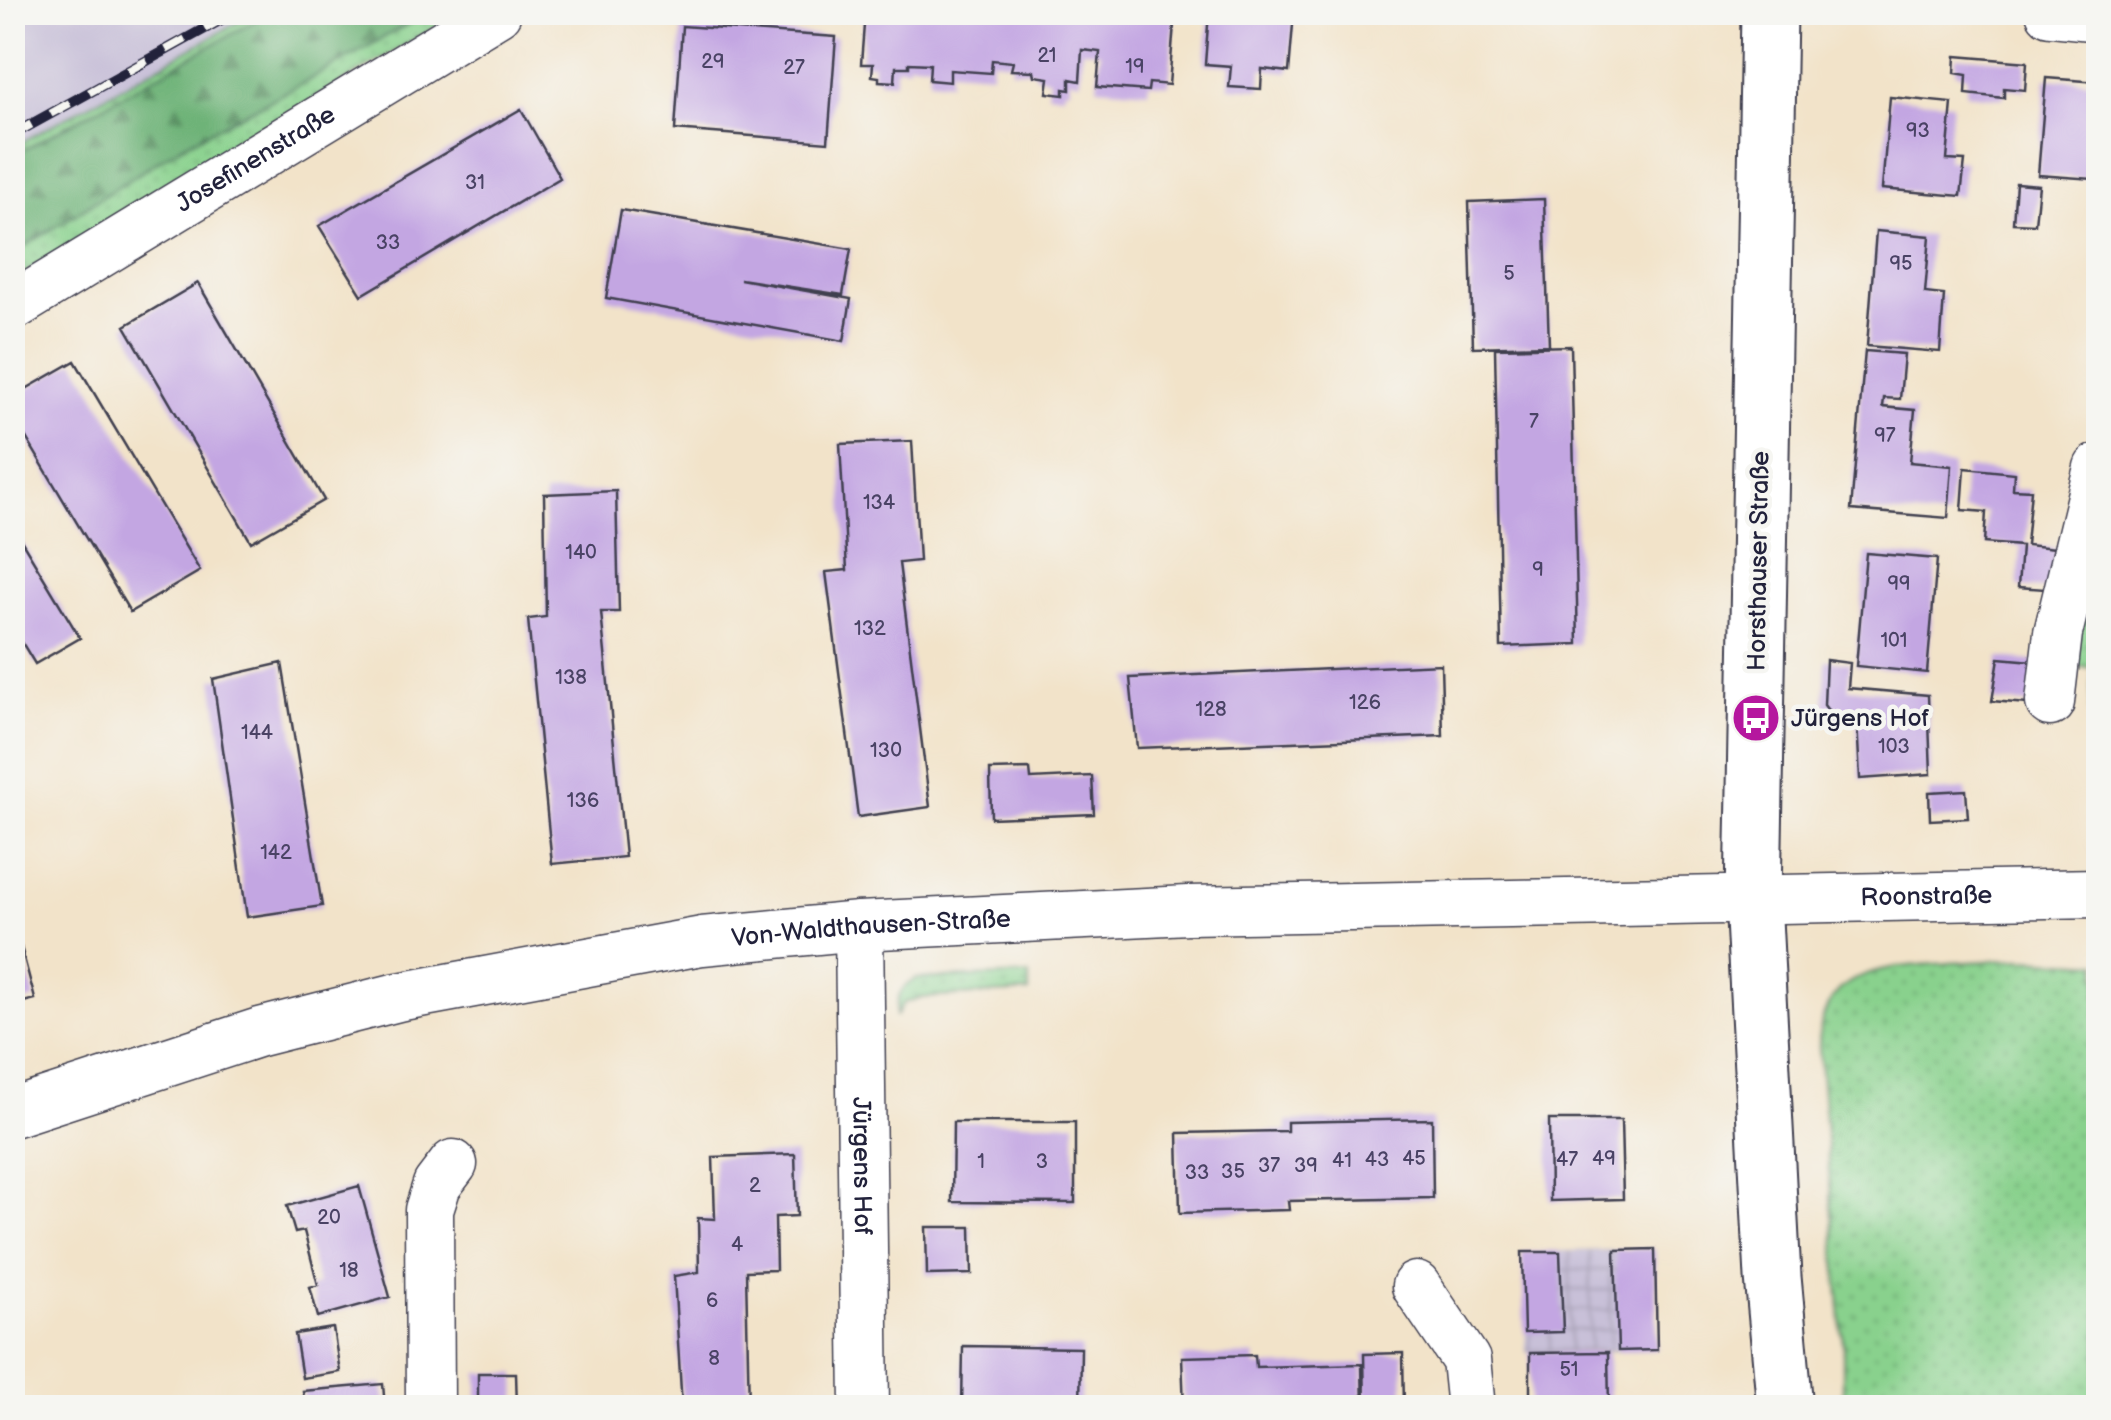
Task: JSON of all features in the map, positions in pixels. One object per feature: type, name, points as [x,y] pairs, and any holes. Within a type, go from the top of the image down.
[{"type":"main road","name":"Horsthauser Straße","points":[[1770,12],[1753,900],[1770,1238],[1785,1408]]},
{"type":"street","name":"Josefinenstraße","points":[[12,307],[497,12]]},
{"type":"street","points":[[2050,12],[2098,16]]},
{"type":"street","points":[[2050,702],[2058,633],[2098,468]]},
{"type":"street","name":"Roonstraße","points":[[1753,900],[2098,893]]},
{"type":"street","name":"Von-Waldthausen-Straße","points":[[12,1113],[260,1032],[398,997],[702,941],[859,926],[1188,910],[1753,900]]},
{"type":"street","name":"Jürgens Hof","points":[[859,926],[865,1408]]},
{"type":"street","points":[[430,1408],[429,1210],[437,1185],[452,1164]]},
{"type":"street","points":[[1416,1286],[1466,1360],[1471,1408]]},
{"type":"shaded area","points":[[13,13],[255,13],[13,147]]},
{"type":"shaded area","points":[[1655,1249],[1657,1350],[1526,1353],[1522,1252]]},
{"type":"green space","points":[[271,12],[427,13],[183,145],[13,254],[13,156]]},
{"type":"green space","points":[[255,13],[271,13],[13,156],[13,147]]},
{"type":"green space","points":[[427,13],[459,13],[13,280],[12,254],[183,145]]},
{"type":"green space","points":[[2098,581],[2098,711],[2090,710],[2093,668],[2069,666],[2082,585],[2096,589]]},
{"type":"green space","points":[[2021,959],[2098,963],[2098,1407],[1843,1407],[1843,1345],[1819,1047],[1829,1003],[1841,989],[1873,972],[1914,965]]},
{"type":"green space","points":[[1029,975],[1029,992],[919,998],[904,1003],[896,1017],[900,994],[916,979]]},
{"type":"building","points":[[865,12],[1175,12],[1169,85],[1149,83],[1148,91],[1097,87],[1100,52],[1082,50],[1080,81],[1070,79],[1070,90],[1064,89],[1064,95],[1047,93],[1049,78],[1035,76],[1034,71],[1011,70],[1013,62],[992,60],[991,73],[950,70],[950,82],[929,80],[930,64],[909,63],[909,67],[896,67],[895,82],[879,81],[879,77],[872,76],[873,64],[861,64]]},
{"type":"building","points":[[1209,12],[1294,12],[1289,72],[1262,69],[1261,89],[1229,87],[1231,66],[1205,64]]},
{"type":"building","points":[[682,26],[836,37],[828,142],[675,130]]},
{"type":"building","points":[[1956,56],[2027,62],[2025,90],[2004,88],[2004,98],[1966,94],[1967,75],[1955,73]]},
{"type":"building","points":[[2046,78],[2098,82],[2093,179],[2038,175]]},
{"type":"building","points":[[1890,97],[1952,103],[1947,160],[1965,161],[1961,196],[1882,189]]},
{"type":"building","points":[[521,109],[560,178],[362,295],[319,226]]},
{"type":"building","points":[[2016,183],[2039,185],[2035,224],[2013,223]]},
{"type":"building","points":[[1544,199],[1549,345],[1473,347],[1469,202]]},
{"type":"building","points":[[621,210],[851,249],[843,295],[740,279],[851,299],[844,341],[606,298]]},
{"type":"building","points":[[1876,231],[1930,236],[1925,293],[1944,295],[1940,352],[1867,346]]},
{"type":"building","points":[[198,283],[324,500],[251,542],[125,326]]},
{"type":"building","points":[[1571,346],[1578,644],[1501,647],[1495,348]]},
{"type":"building","points":[[1865,351],[1904,354],[1900,399],[1884,398],[1883,407],[1915,410],[1910,462],[1952,466],[1948,518],[1851,510]]},
{"type":"building","points":[[75,361],[200,571],[130,612],[12,414],[12,397]]},
{"type":"building","points":[[912,441],[919,561],[899,563],[930,807],[858,817],[826,572],[847,570],[840,444]]},
{"type":"building","points":[[1965,468],[2014,473],[2013,489],[2031,490],[2026,545],[2055,548],[2058,590],[2018,587],[2021,546],[1984,543],[1986,512],[1962,510]]},
{"type":"building","points":[[616,491],[619,612],[601,612],[625,857],[552,864],[528,619],[546,617],[544,494]]},
{"type":"building","points":[[12,525],[80,638],[35,664],[12,626]]},
{"type":"building","points":[[1866,553],[1937,559],[1927,673],[1856,666]]},
{"type":"building","points":[[1999,658],[2044,662],[2039,705],[1992,701]]},
{"type":"building","points":[[1826,660],[1850,663],[1848,688],[1928,695],[1931,774],[1860,779],[1857,720],[1836,721],[1824,705]]},
{"type":"building","points":[[282,663],[322,906],[247,917],[213,679]]},
{"type":"building","points":[[1441,664],[1443,736],[1137,748],[1130,678]]},
{"type":"building","points":[[1030,769],[1031,779],[1092,776],[1094,814],[991,818],[990,770]]},
{"type":"building","points":[[1966,790],[1968,818],[1930,820],[1929,792]]},
{"type":"building","points":[[12,921],[35,999],[12,1005]]},
{"type":"building","points":[[1432,1119],[1433,1198],[1288,1201],[1289,1210],[1180,1213],[1178,1133],[1287,1131],[1287,1122]]},
{"type":"building","points":[[1549,1120],[1621,1120],[1623,1199],[1550,1201]]},
{"type":"building","points":[[953,1122],[1075,1122],[1075,1203],[952,1202]]},
{"type":"building","points":[[795,1154],[797,1216],[775,1217],[776,1270],[746,1271],[749,1408],[682,1408],[674,1276],[699,1272],[698,1218],[715,1219],[713,1157]]},
{"type":"building","points":[[359,1186],[390,1297],[318,1317],[310,1287],[318,1285],[304,1231],[295,1233],[287,1206]]},
{"type":"building","points":[[926,1227],[971,1227],[972,1274],[927,1275]]},
{"type":"building","points":[[1655,1249],[1657,1350],[1618,1351],[1615,1250]]},
{"type":"building","points":[[1522,1252],[1560,1252],[1563,1332],[1524,1333]]},
{"type":"building","points":[[333,1328],[340,1372],[302,1378],[295,1334]]},
{"type":"building","points":[[963,1346],[1081,1348],[1080,1408],[962,1408]]},
{"type":"building","points":[[1608,1352],[1609,1408],[1530,1408],[1530,1353]]},
{"type":"building","points":[[1403,1353],[1404,1408],[1365,1408],[1364,1354]]},
{"type":"building","points":[[1255,1355],[1256,1367],[1362,1364],[1363,1408],[1184,1408],[1182,1357]]},
{"type":"building","points":[[478,1373],[516,1373],[517,1408],[478,1408]]},
{"type":"building","points":[[383,1384],[385,1408],[305,1408],[303,1391]]},
{"type":"railway","points":[[12,20],[26,12]]},
{"type":"railway","points":[[12,135],[235,12]]},
{"type":"place","name":"Jürgens Hof","points":[[1756,718]]}]
